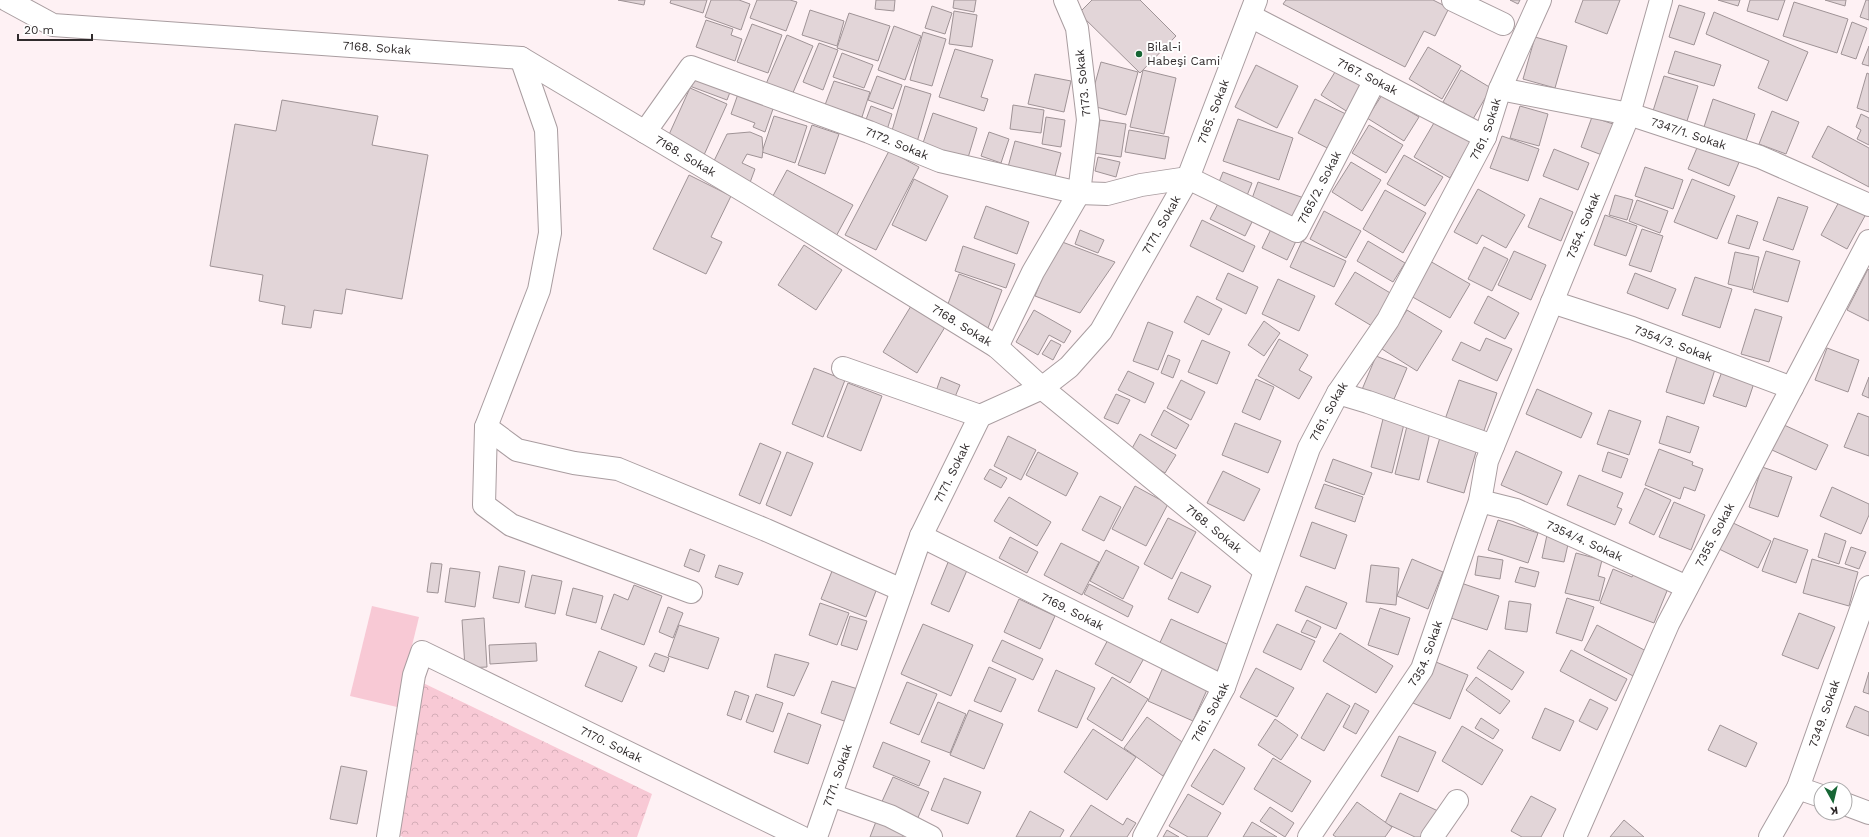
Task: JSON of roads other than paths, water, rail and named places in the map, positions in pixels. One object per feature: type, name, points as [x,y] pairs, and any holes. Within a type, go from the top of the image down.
[{"type":"street","name":"7168. Sokak","points":[[7,0],[53,25],[521,58],[749,194],[997,347],[1042,388],[1264,570]]},
{"type":"street","name":"7173. Sokak","points":[[1065,0],[1077,28],[1088,120],[1079,193]]},
{"type":"street","points":[[1453,0],[1503,24]]},
{"type":"street","name":"7161. Sokak","points":[[1144,837],[1224,687],[1264,570],[1309,448],[1338,393],[1388,320],[1485,137],[1500,89],[1540,0]]},
{"type":"street","name":"7354. Sokak","points":[[1309,837],[1422,669],[1480,501],[1488,461],[1493,446],[1629,114],[1661,0]]},
{"type":"street","name":"7167. Sokak","points":[[1253,8],[1375,80],[1485,137]]},
{"type":"street","name":"7165. Sokak","points":[[1188,178],[1253,8]]},
{"type":"street","points":[[521,58],[546,130],[550,233],[539,290],[486,427],[484,505],[511,525],[691,592]]},
{"type":"street","name":"7172. Sokak","points":[[645,132],[691,67],[869,132],[940,161],[1079,193],[1107,194],[1141,185],[1188,178]]},
{"type":"street","name":"7165/2. Sokak","points":[[1188,178],[1297,231],[1375,80]]},
{"type":"street","name":"7347/1. Sokak","points":[[1500,89],[1629,114],[1760,157],[1869,205]]},
{"type":"street","name":"7171. Sokak","points":[[816,837],[921,536],[980,416],[1042,388],[1068,367],[1101,331],[1188,178]]},
{"type":"street","points":[[997,347],[1033,272],[1079,193]]},
{"type":"street","name":"7355. Sokak","points":[[1575,837],[1668,624],[1869,241]]},
{"type":"street","name":"7354/3. Sokak","points":[[1552,302],[1632,328],[1792,388]]},
{"type":"street","points":[[843,368],[980,416]]},
{"type":"street","points":[[1338,393],[1493,446]]},
{"type":"street","points":[[486,427],[517,450],[574,462],[618,469],[766,530],[902,590]]},
{"type":"street","name":"7354/4. Sokak","points":[[1480,501],[1516,510],[1687,587]]},
{"type":"street","name":"7169. Sokak","points":[[921,536],[1224,687]]},
{"type":"street","name":"7349. Sokak","points":[[1770,837],[1798,788],[1869,587]]},
{"type":"street","name":"7170. Sokak","points":[[388,837],[414,675],[422,652],[801,837]]},
{"type":"street","points":[[1798,788],[1813,793]]},
{"type":"street","points":[[831,795],[890,816],[931,837]]},
{"type":"street","points":[[1432,837],[1457,801]]},
{"type":"street","points":[[1853,807],[1869,813]]},
{"type":"place","name":"Bilal-i Habeşi Cami","points":[[1139,54]]}]
